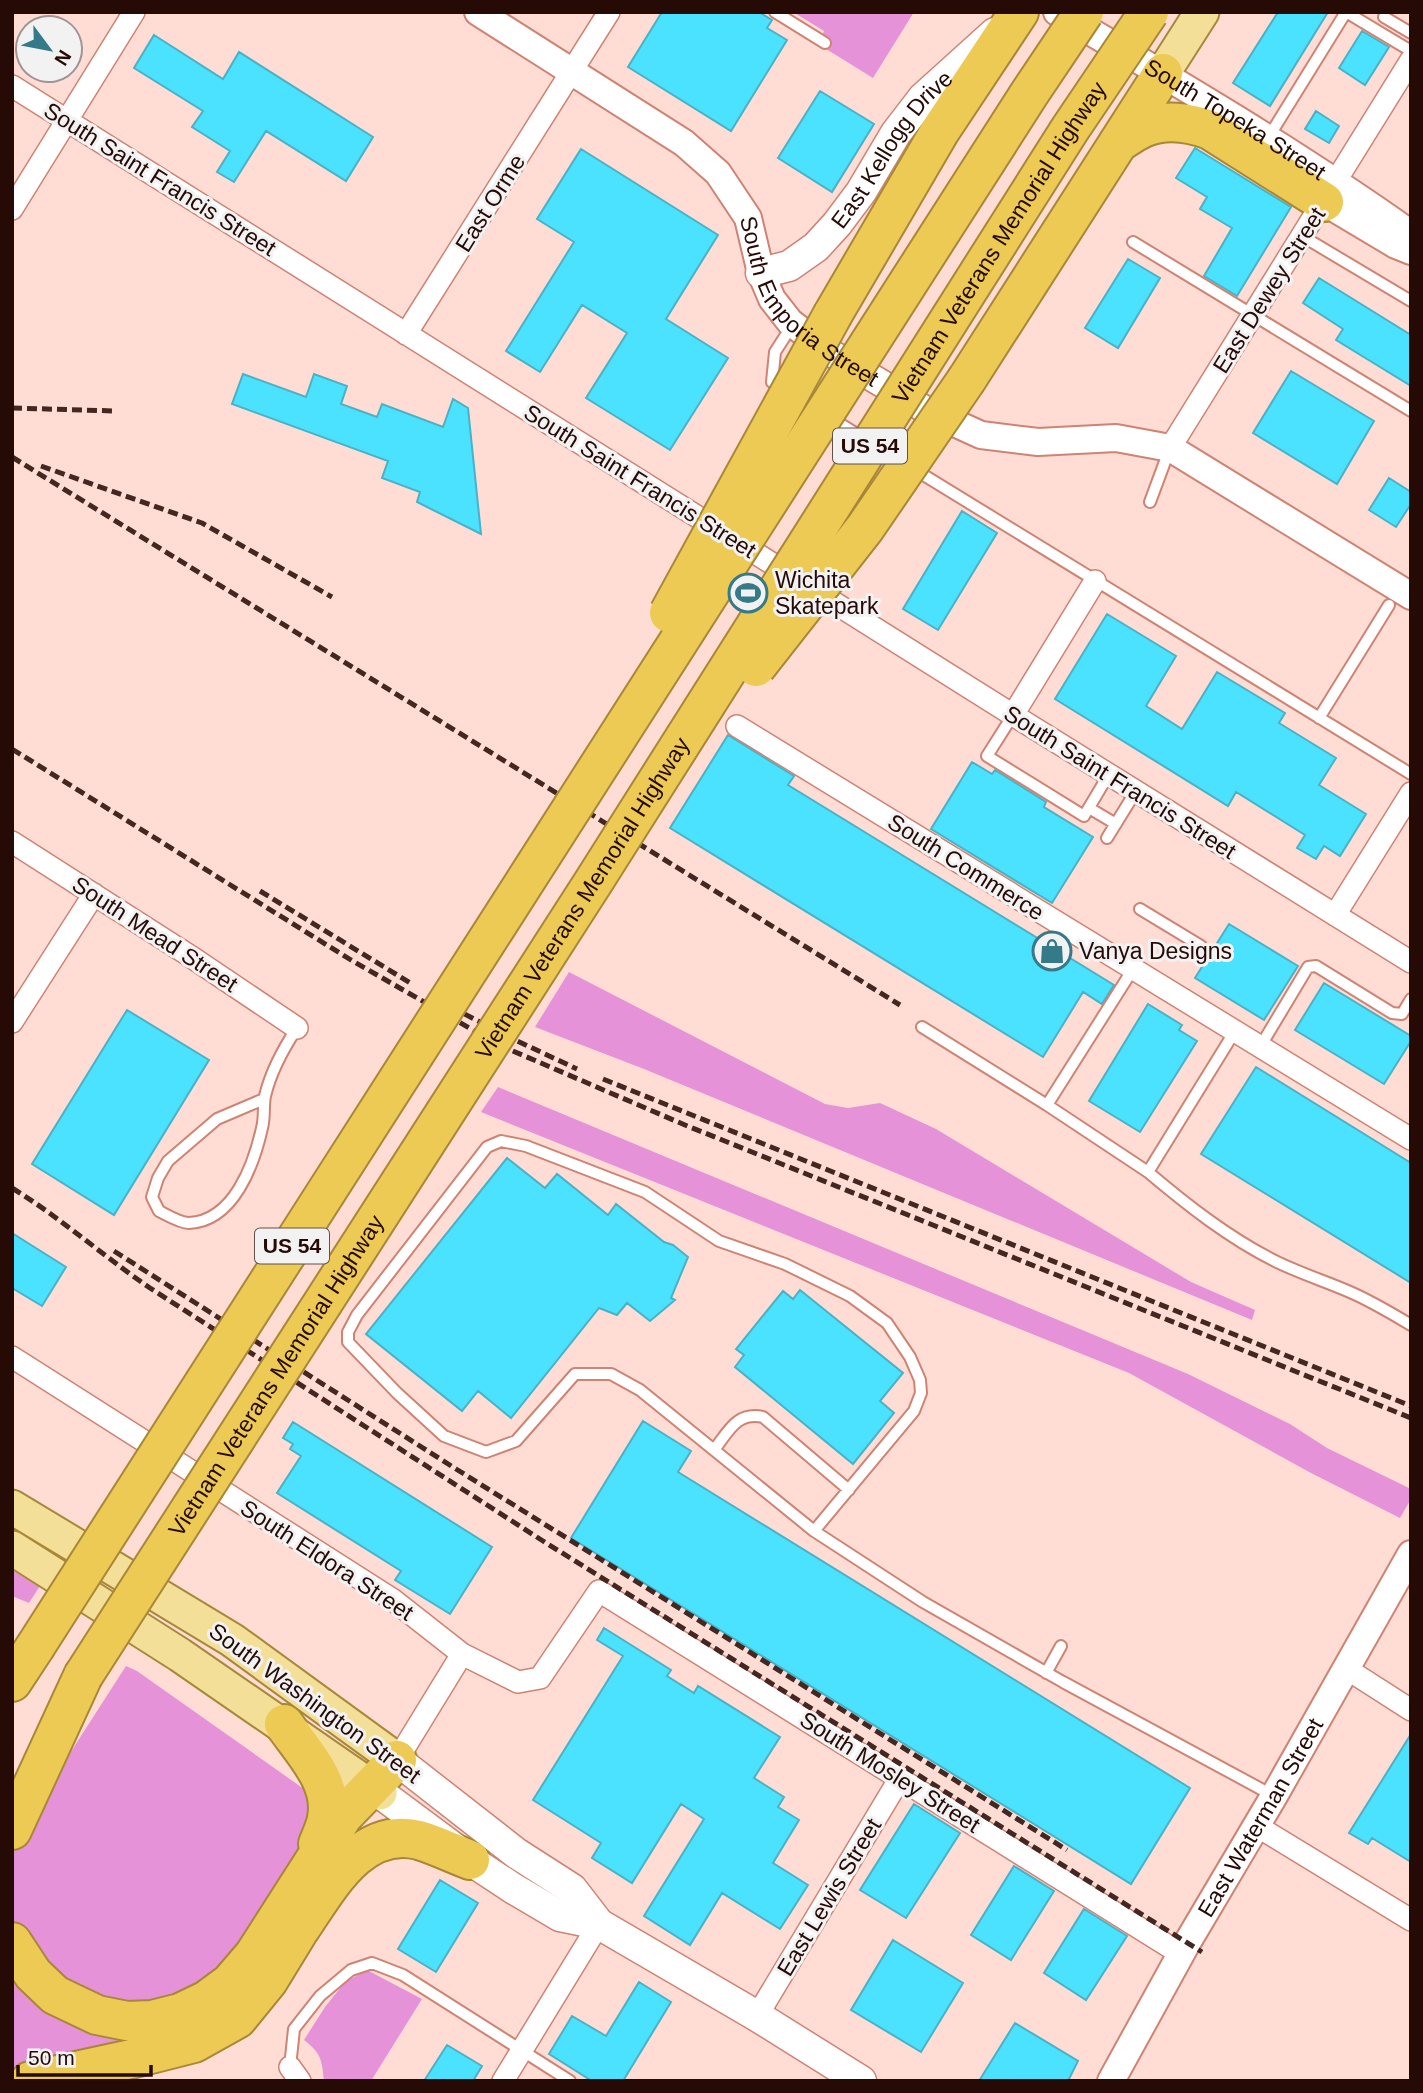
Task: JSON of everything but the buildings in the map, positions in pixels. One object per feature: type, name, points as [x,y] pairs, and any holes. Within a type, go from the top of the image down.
[{"type":"highway","points":[[549,844],[630,684],[833,314],[940,131],[1016,12]]},
{"type":"highway","name":"US 54","points":[[12,1682],[23,1660],[1084,12]]},
{"type":"highway","name":"Vietnam Veterans Memorial Highway","points":[[12,1784],[594,881],[1070,129],[1149,12]]},
{"type":"highway","points":[[594,881],[754,669],[865,528],[967,379],[1163,73]]},
{"type":"highway","points":[[1118,143],[1143,128],[1168,123],[1192,123],[1330,192]]},
{"type":"highway","points":[[12,1830],[83,1676]]},
{"type":"highway","points":[[284,1724],[324,1782],[328,1800],[327,1818],[311,1866]]},
{"type":"highway","points":[[12,1942],[33,1974],[55,1995],[97,2015],[127,2021],[152,2020],[180,2013],[207,2000],[230,1983],[254,1955],[343,1816],[383,1780]]},
{"type":"highway","points":[[30,2081],[194,2043],[237,2019],[268,1981],[300,1929],[383,1780]]},
{"type":"highway","points":[[300,1929],[346,1864],[360,1853],[384,1842],[418,1840],[470,1860]]},
{"type":"main road","name":"East Kellogg Drive","points":[[761,273],[789,266],[816,247],[860,192],[923,97],[1016,12]]},
{"type":"main road","points":[[1163,73],[1202,12]]},
{"type":"main road","name":"South Washington Street","points":[[12,1507],[232,1640],[470,1860],[560,1916],[599,1924],[757,2016],[860,2081]]},
{"type":"main road","name":"South Washington Street","points":[[12,1548],[284,1724],[516,1853],[572,1889],[599,1924]]},
{"type":"street","points":[[12,209],[134,12]]},
{"type":"street","name":"South Emporia Street","points":[[478,12],[684,143],[718,173],[748,218],[761,273],[772,299],[793,324],[831,353],[926,410],[981,435],[1038,442],[1116,438],[1170,448],[1400,601]]},
{"type":"street","name":"East Orme","points":[[406,334],[609,12]]},
{"type":"street","name":"South Topeka Street","points":[[1057,12],[1163,73],[1267,139],[1396,245],[1411,251]]},
{"type":"street","name":"East Dewey Street","points":[[1170,448],[1411,60]]},
{"type":"street","name":"South Saint Francis Street","points":[[12,86],[1411,962]]},
{"type":"street","name":"South Topeka Street","points":[[1330,192],[1411,234]]},
{"type":"street","points":[[1013,715],[1095,581]]},
{"type":"street","name":"South Commerce","points":[[737,726],[1411,1139]]},
{"type":"street","points":[[1335,915],[1411,793]]},
{"type":"street","name":"South Mead Street","points":[[12,842],[297,1028]]},
{"type":"street","points":[[14,1014],[94,894]]},
{"type":"street","name":"South Eldora Street","points":[[12,1357],[392,1600],[462,1654],[518,1682],[540,1678],[599,1591]]},
{"type":"street","name":"East Waterman Street","points":[[1116,2079],[1181,1954],[1275,1796],[1411,1555]]},
{"type":"street","name":"South Mosley Street","points":[[599,1591],[1181,1954]]},
{"type":"street","points":[[383,1780],[462,1654]]},
{"type":"street","points":[[1347,1669],[1411,1710]]},
{"type":"street","name":"East Lewis Street","points":[[757,2016],[900,1778]]},
{"type":"street","points":[[1257,1826],[1411,1920]]},
{"type":"street","points":[[503,2081],[599,1924]]},
{"type":"lane","points":[[775,12],[825,43]]},
{"type":"lane","points":[[1267,139],[1346,12],[1411,51]]},
{"type":"lane","points":[[1376,30],[1386,15],[1411,33]]},
{"type":"lane","points":[[1302,236],[1411,301]]},
{"type":"lane","points":[[1133,242],[1411,411]]},
{"type":"lane","points":[[793,324],[775,352],[772,382],[1411,774]]},
{"type":"lane","points":[[1150,502],[1170,448]]},
{"type":"lane","points":[[1319,718],[1400,601]]},
{"type":"lane","points":[[1013,715],[987,756],[1084,816],[1109,774]]},
{"type":"lane","points":[[1107,838],[1136,791]]},
{"type":"lane","points":[[1089,808],[1116,824]]},
{"type":"lane","points":[[1140,909],[1201,946]]},
{"type":"lane","points":[[1260,1047],[1308,967],[1316,966],[1392,1013],[1402,1014],[1411,999]]},
{"type":"lane","points":[[1047,1105],[1133,969]]},
{"type":"lane","points":[[922,1027],[1148,1172],[1224,1231],[1265,1255],[1382,1307],[1411,1325]]},
{"type":"lane","points":[[264,1099],[217,1119],[168,1161],[158,1178],[152,1197],[159,1211],[187,1223],[213,1217],[234,1196],[253,1161],[263,1125],[264,1099],[273,1069],[297,1028]]},
{"type":"lane","points":[[1148,1172],[1235,1031]]},
{"type":"lane","points":[[814,1531],[914,1411],[921,1393],[920,1380],[910,1357],[887,1324],[850,1296],[785,1264],[719,1241],[645,1192],[526,1146],[501,1141],[487,1147],[357,1315],[348,1332],[348,1342],[397,1393],[444,1436],[486,1452],[516,1441],[575,1374],[611,1374],[640,1390],[814,1531],[923,1602],[1046,1673],[1275,1796]]},
{"type":"lane","points":[[714,1450],[737,1422],[744,1416],[753,1414],[763,1417],[849,1490]]},
{"type":"lane","points":[[1046,1673],[1061,1646]]},
{"type":"lane","points":[[295,2074],[294,2029],[320,1996],[351,1970],[372,1963],[403,1975],[570,2081]]},
{"type":"shaded area","points":[[793,12],[914,12],[873,78],[818,44],[824,31]]},
{"type":"shaded area","points":[[569,972],[825,1104],[848,1108],[880,1103],[936,1129],[1191,1282],[1255,1310],[1252,1320],[644,1069],[535,1027]]},
{"type":"shaded area","points":[[498,1087],[1188,1374],[1290,1424],[1327,1448],[1411,1489],[1411,1499],[1400,1518],[1311,1473],[1129,1373],[481,1112]]},
{"type":"shaded area","points":[[12,1570],[40,1586],[29,1603],[12,1596]]},
{"type":"shaded area","points":[[126,1666],[137,1671],[311,1794],[323,1819],[234,1967],[144,2010],[60,1987],[16,1930],[12,1914],[12,1855],[25,1823]]},
{"type":"shaded area","points":[[12,1959],[65,2009],[244,1998],[91,2056],[12,2074]]},
{"type":"shaded area","points":[[367,1970],[422,1999],[371,2081],[324,2081],[320,2058],[304,2040],[345,1982]]},
{"type":"railway","points":[[12,408],[115,411]]},
{"type":"railway","points":[[12,457],[900,1005]]},
{"type":"railway","points":[[41,466],[202,523],[332,597]]},
{"type":"railway","points":[[12,749],[351,960],[499,1045],[685,1125],[1411,1418]]},
{"type":"railway","points":[[260,891],[412,984]]},
{"type":"railway","points":[[451,1007],[577,1069]]},
{"type":"railway","points":[[603,1079],[1411,1406]]},
{"type":"railway","points":[[12,1188],[150,1288],[543,1541],[1202,1952]]},
{"type":"railway","points":[[114,1251],[456,1469],[1067,1850]]},
{"type":"place","name":"Wichita Skatepark","points":[[748,593]]},
{"type":"place","name":"Vanya Designs","points":[[1052,951]]}]
